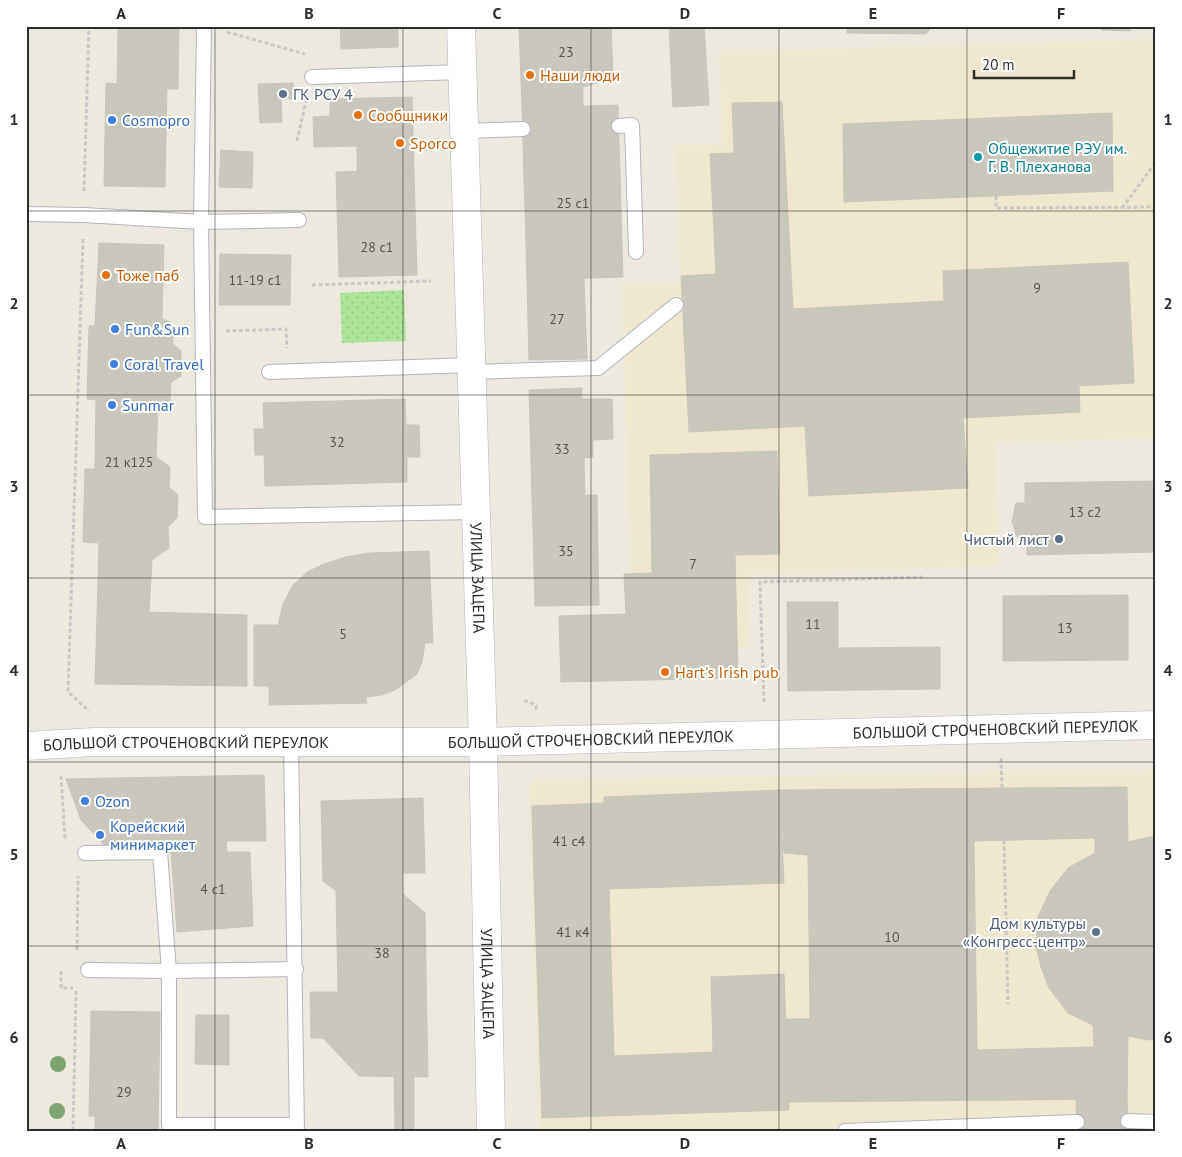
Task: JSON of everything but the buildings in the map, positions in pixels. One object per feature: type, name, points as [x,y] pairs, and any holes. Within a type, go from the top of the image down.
[{"type":"street","name":"УЛИЦА ЗАЦЕПА","points":[[461,26],[484,742],[491,1131]]},
{"type":"street","name":"БОЛЬШОЙ СТРОЧЕНОВСКИЙ ПЕРЕУЛОК","points":[[26,746],[94,742],[484,742],[1156,725]]},
{"type":"lane","points":[[204,26],[201,222],[206,517],[476,512]]},
{"type":"lane","points":[[312,76],[462,72]]},
{"type":"lane","points":[[618,126],[632,125],[636,252]]},
{"type":"lane","points":[[464,131],[522,129]]},
{"type":"lane","points":[[26,214],[84,215],[201,222],[299,220]]},
{"type":"lane","points":[[269,372],[471,368],[598,368],[676,305]]},
{"type":"lane","points":[[85,853],[160,852],[170,971],[169,1125],[297,1128],[291,743]]},
{"type":"lane","points":[[88,970],[170,971],[296,968]]},
{"type":"lane","points":[[1128,1121],[1156,1122]]},
{"type":"lane","points":[[845,1131],[1077,1122]]},
{"type":"path","points":[[88,26],[84,215],[68,692],[94,715]]},
{"type":"path","points":[[226,32],[310,55],[312,76],[297,141]]},
{"type":"path","points":[[1122,208],[1156,162]]},
{"type":"path","points":[[996,196],[996,208],[1156,207]]},
{"type":"path","points":[[312,285],[431,281]]},
{"type":"path","points":[[202,332],[286,330],[288,371]]},
{"type":"path","points":[[764,702],[760,582],[925,577]]},
{"type":"path","points":[[524,702],[528,701],[536,706],[536,715]]},
{"type":"path","points":[[1001,755],[1002,788]]},
{"type":"path","points":[[62,773],[65,839]]},
{"type":"path","points":[[1004,840],[1008,1004]]},
{"type":"path","points":[[61,971],[61,988],[76,989]]},
{"type":"shaded area","points":[[1156,39],[1156,438],[996,443],[999,566],[748,574],[750,647],[633,651],[622,285],[680,283],[676,145],[722,144],[719,52]]},
{"type":"shaded area","points":[[1156,770],[1156,1131],[539,1131],[529,788],[534,780]]},
{"type":"green space","points":[[404,290],[406,341],[342,343],[340,293]]},
{"type":"place","name":"Наши люди","points":[[530,75]]},
{"type":"place","name":"ГК РСУ 4","points":[[283,94]]},
{"type":"place","name":"Сообщники","points":[[358,115]]},
{"type":"place","name":"Cosmopro","points":[[112,120]]},
{"type":"place","name":"Sporco","points":[[400,143]]},
{"type":"place","name":"Общежитие РЭУ им. Г. В. Плеханова","points":[[978,157]]},
{"type":"place","name":"Тоже паб","points":[[106,275]]},
{"type":"place","name":"Fun&Sun","points":[[115,329]]},
{"type":"place","name":"Coral Travel","points":[[114,364]]},
{"type":"place","name":"Sunmar","points":[[112,405]]},
{"type":"place","name":"Чистый лист","points":[[1059,539]]},
{"type":"place","name":"Hart's Irish pub","points":[[665,672]]},
{"type":"place","name":"Ozon","points":[[85,801]]},
{"type":"place","name":"Корейский минимаркет","points":[[100,835]]},
{"type":"place","name":"Дом культуры «Конгресс-центр»","points":[[1096,932]]}]
